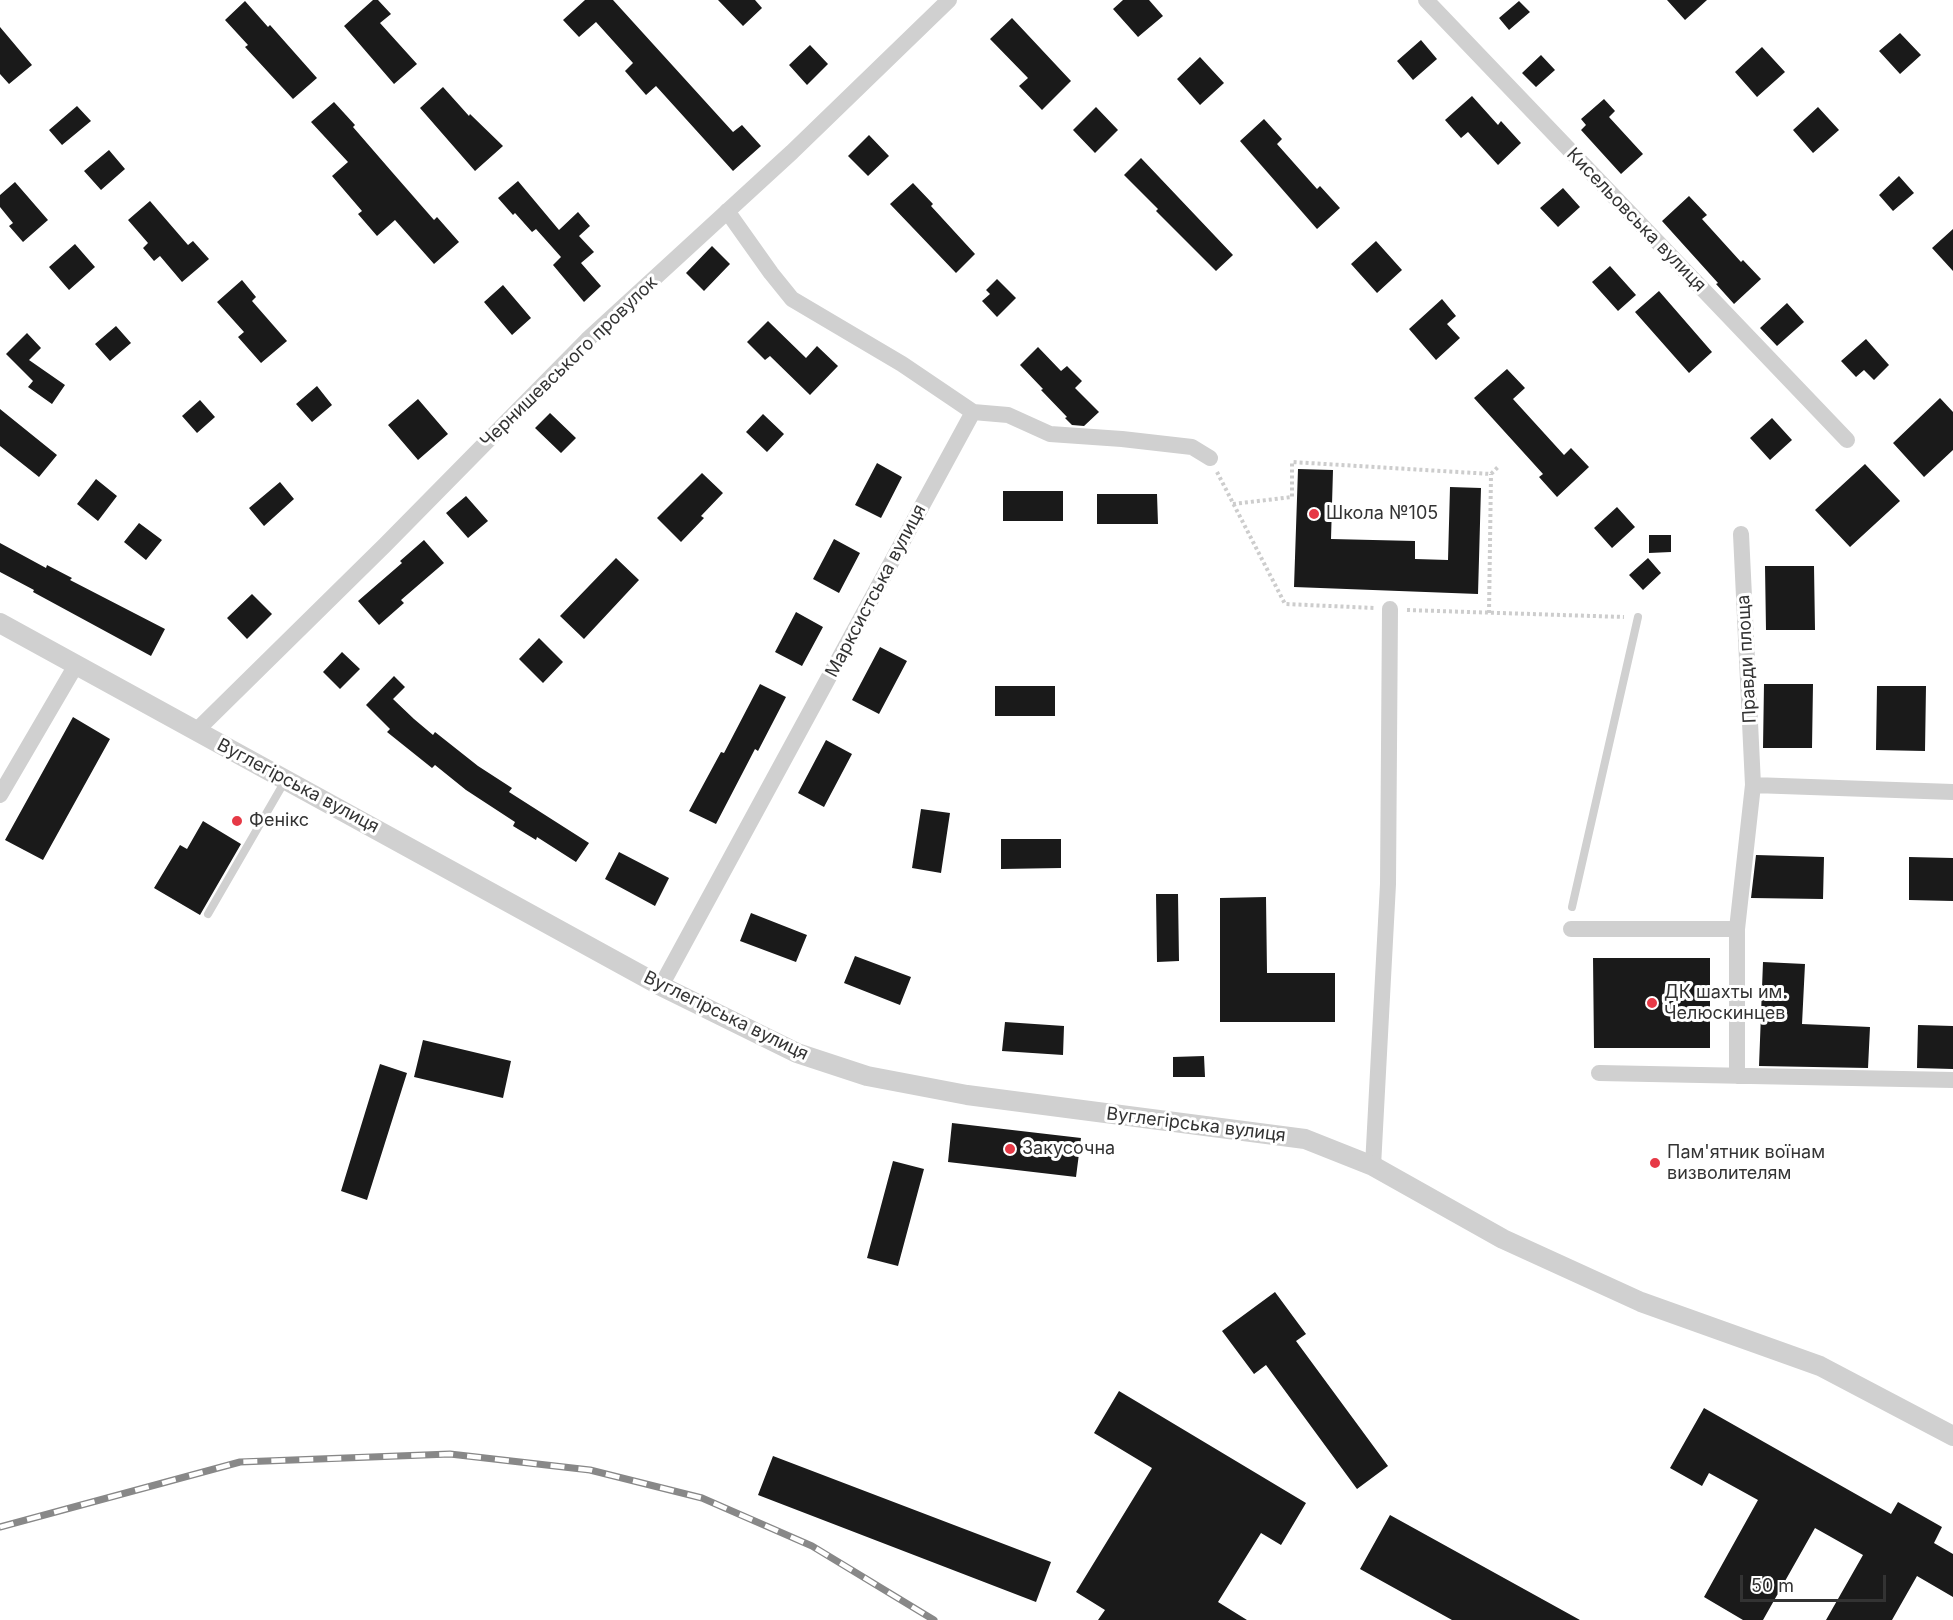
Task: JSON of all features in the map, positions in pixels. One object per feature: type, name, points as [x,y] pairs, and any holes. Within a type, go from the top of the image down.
[{"type":"street","name":"Чернишевського провулок","points":[[196,731],[393,537],[587,340],[792,152],[949,0]]},
{"type":"street","name":"Кисельовська вулиця","points":[[1426,0],[1846,440]]},
{"type":"street","points":[[727,211],[792,299],[902,364],[972,412],[1008,415],[1050,434],[1192,447],[1210,458]]},
{"type":"street","name":"Марксистська вулиця","points":[[661,986],[972,412]]},
{"type":"street","name":"Правди площа","points":[[1737,1076],[1737,929],[1753,785],[1741,534]]},
{"type":"street","points":[[1373,1166],[1388,884],[1390,609]]},
{"type":"street","name":"Вуглегірська вулиця","points":[[0,623],[432,858],[661,986],[797,1053],[867,1076],[967,1095],[1305,1138],[1373,1166],[1503,1239],[1641,1302],[1820,1366],[1953,1436]]},
{"type":"street","points":[[0,795],[76,665]]},
{"type":"street","points":[[1753,785],[1953,792]]},
{"type":"street","points":[[1571,929],[1737,929]]},
{"type":"street","points":[[1599,1073],[1953,1080]]},
{"type":"lane","points":[[1572,908],[1638,617]]},
{"type":"lane","points":[[208,914],[285,780]]},
{"type":"path","points":[[1210,458],[1285,604],[1638,617]]},
{"type":"path","points":[[1233,504],[1292,497],[1293,462],[1491,474]]},
{"type":"path","points":[[1489,613],[1491,474],[1498,467]]},
{"type":"building","points":[[373,0],[378,0],[391,14],[380,23],[417,64],[394,84],[344,26]]},
{"type":"building","points":[[585,0],[613,0],[733,132],[742,125],[761,146],[733,171],[656,86],[646,95],[625,71],[633,63],[596,22],[579,37],[563,20]]},
{"type":"building","points":[[718,0],[755,0],[762,8],[743,26]]},
{"type":"building","points":[[1123,0],[1149,0],[1163,16],[1138,37],[1113,9]]},
{"type":"building","points":[[1667,0],[1707,0],[1685,20]]},
{"type":"building","points":[[245,1],[268,27],[270,25],[317,78],[293,99],[245,47],[248,45],[225,20]]},
{"type":"building","points":[[1519,1],[1530,12],[1509,30],[1499,18]]},
{"type":"building","points":[[1012,18],[1071,81],[1042,110],[1019,86],[1028,78],[990,39]]},
{"type":"building","points":[[0,27],[32,65],[9,84],[0,74]]},
{"type":"building","points":[[1900,33],[1921,55],[1900,74],[1879,51]]},
{"type":"building","points":[[1421,40],[1437,59],[1413,80],[1397,61]]},
{"type":"building","points":[[810,45],[828,64],[807,85],[789,65]]},
{"type":"building","points":[[1762,47],[1785,72],[1757,97],[1735,72]]},
{"type":"building","points":[[1541,55],[1555,70],[1536,87],[1522,73]]},
{"type":"building","points":[[1200,57],[1224,83],[1200,105],[1177,79]]},
{"type":"building","points":[[443,87],[469,116],[470,114],[503,146],[475,171],[420,108]]},
{"type":"building","points":[[1472,96],[1498,125],[1501,121],[1521,143],[1498,165],[1468,132],[1461,138],[1445,120]]},
{"type":"building","points":[[1604,99],[1615,111],[1609,117],[1643,154],[1621,174],[1581,130],[1586,125],[1581,119]]},
{"type":"building","points":[[334,102],[434,220],[437,217],[459,242],[434,264],[395,220],[377,236],[358,214],[362,211],[332,176],[348,162],[311,122]]},
{"type":"building","points":[[77,106],[91,121],[62,145],[49,130]]},
{"type":"building","points":[[1096,107],[1118,130],[1095,153],[1073,130]]},
{"type":"building","points":[[1818,107],[1839,130],[1813,153],[1793,130]]},
{"type":"building","points":[[1264,119],[1282,139],[1277,144],[1317,189],[1320,186],[1340,208],[1317,229],[1240,141]]},
{"type":"building","points":[[869,135],[889,156],[868,176],[848,156]]},
{"type":"building","points":[[109,150],[125,169],[101,190],[84,171]]},
{"type":"building","points":[[1141,158],[1233,255],[1216,271],[1156,211],[1158,209],[1124,175]]},
{"type":"building","points":[[1899,176],[1914,193],[1893,211],[1879,195]]},
{"type":"building","points":[[518,181],[559,230],[578,212],[590,226],[579,236],[594,252],[581,263],[601,286],[584,302],[553,265],[561,257],[536,229],[532,232],[498,198]]},
{"type":"building","points":[[15,182],[48,220],[23,242],[9,226],[13,223],[0,207],[0,195]]},
{"type":"building","points":[[913,183],[975,254],[956,273],[890,204]]},
{"type":"building","points":[[1563,188],[1580,207],[1558,227],[1540,208]]},
{"type":"building","points":[[1689,196],[1707,215],[1702,219],[1741,262],[1743,260],[1761,279],[1734,304],[1662,221]]},
{"type":"building","points":[[150,201],[188,245],[193,241],[209,259],[182,282],[160,256],[154,261],[143,248],[148,243],[128,220]]},
{"type":"building","points":[[1953,229],[1953,271],[1932,248]]},
{"type":"building","points":[[1376,241],[1402,270],[1377,293],[1351,264]]},
{"type":"building","points":[[75,244],[95,267],[69,290],[49,267]]},
{"type":"building","points":[[712,246],[730,264],[704,291],[686,273]]},
{"type":"building","points":[[1610,266],[1636,295],[1618,311],[1592,282]]},
{"type":"building","points":[[997,279],[1016,298],[997,317],[982,301],[990,294],[986,290]]},
{"type":"building","points":[[242,280],[256,297],[252,301],[287,341],[261,363],[238,337],[244,332],[217,302]]},
{"type":"building","points":[[503,285],[531,318],[512,335],[484,302]]},
{"type":"building","points":[[1659,291],[1712,352],[1689,373],[1635,312]]},
{"type":"building","points":[[1442,299],[1456,316],[1447,324],[1460,338],[1436,360],[1409,329]]},
{"type":"building","points":[[1787,303],[1804,322],[1777,346],[1760,328]]},
{"type":"building","points":[[768,321],[806,358],[817,346],[838,366],[810,395],[770,356],[765,360],[747,342]]},
{"type":"building","points":[[116,326],[131,343],[110,361],[95,344]]},
{"type":"building","points":[[27,333],[41,348],[29,360],[65,385],[52,404],[28,387],[33,381],[6,354]]},
{"type":"building","points":[[1866,339],[1889,365],[1874,380],[1864,370],[1856,377],[1841,361]]},
{"type":"building","points":[[1038,347],[1061,371],[1067,366],[1082,381],[1075,388],[1099,412],[1084,426],[1072,425],[1020,365]]},
{"type":"building","points":[[1507,369],[1525,388],[1513,399],[1564,455],[1571,448],[1589,467],[1557,497],[1539,477],[1543,474],[1474,398]]},
{"type":"building","points":[[317,386],[332,405],[312,422],[296,404]]},
{"type":"building","points":[[1940,398],[1953,412],[1953,450],[1924,477],[1893,443]]},
{"type":"building","points":[[418,399],[448,434],[418,460],[388,425]]},
{"type":"building","points":[[200,400],[215,417],[197,433],[182,416]]},
{"type":"building","points":[[0,409],[57,455],[39,477],[0,446]]},
{"type":"building","points":[[550,413],[576,438],[561,453],[535,428]]},
{"type":"building","points":[[763,414],[784,434],[767,452],[746,432]]},
{"type":"building","points":[[1772,418],[1792,440],[1770,460],[1750,438]]},
{"type":"building","points":[[877,463],[902,477],[881,518],[855,505]]},
{"type":"building","points":[[1865,464],[1900,501],[1850,547],[1815,510]]},
{"type":"building","name":"Школа №105","points":[[1298,469],[1333,470],[1331,539],[1415,541],[1415,559],[1448,560],[1450,487],[1481,488],[1478,594],[1294,587]]},
{"type":"building","points":[[702,473],[723,493],[701,516],[704,518],[681,542],[657,518]]},
{"type":"building","points":[[96,479],[117,496],[98,521],[77,504]]},
{"type":"building","points":[[280,482],[294,499],[264,526],[249,508]]},
{"type":"building","points":[[1003,491],[1063,491],[1063,521],[1003,521]]},
{"type":"building","points":[[1097,494],[1157,494],[1158,524],[1097,524]]},
{"type":"building","points":[[466,496],[488,521],[468,538],[446,513]]},
{"type":"building","points":[[1617,507],[1635,527],[1612,548],[1594,528]]},
{"type":"building","points":[[139,523],[162,540],[146,560],[124,542]]},
{"type":"building","points":[[1649,535],[1671,535],[1671,552],[1649,553]]},
{"type":"building","points":[[834,539],[860,553],[839,593],[813,579]]},
{"type":"building","points":[[424,540],[444,563],[401,600],[404,603],[379,625],[358,601],[402,563],[400,561]]},
{"type":"building","points":[[0,543],[46,568],[47,565],[72,578],[70,580],[165,629],[151,656],[0,572]]},
{"type":"building","points":[[616,558],[639,580],[584,639],[560,616]]},
{"type":"building","points":[[1648,558],[1661,573],[1643,590],[1629,575]]},
{"type":"building","points":[[1765,566],[1814,566],[1815,630],[1766,630]]},
{"type":"building","points":[[252,594],[272,614],[247,639],[227,618]]},
{"type":"building","points":[[796,612],[823,627],[802,666],[775,652]]},
{"type":"building","points":[[539,638],[563,662],[543,683],[519,659]]},
{"type":"building","points":[[880,647],[907,661],[879,714],[852,700]]},
{"type":"building","points":[[342,652],[360,669],[340,689],[323,672]]},
{"type":"building","points":[[394,676],[405,687],[393,699],[414,719],[433,735],[435,732],[478,766],[512,788],[509,792],[589,843],[576,862],[537,837],[536,840],[513,826],[515,822],[466,790],[435,765],[432,768],[387,732],[390,729],[366,705]]},
{"type":"building","points":[[760,684],[786,697],[758,751],[755,749],[716,824],[689,811],[721,752],[724,753]]},
{"type":"building","points":[[1764,684],[1813,684],[1812,748],[1763,748]]},
{"type":"building","points":[[995,686],[1055,686],[1055,716],[995,716]]},
{"type":"building","points":[[1877,686],[1926,686],[1925,751],[1876,750]]},
{"type":"building","points":[[73,717],[110,739],[43,860],[5,840]]},
{"type":"building","points":[[826,740],[852,754],[824,807],[798,793]]},
{"type":"building","points":[[921,809],[950,813],[941,873],[912,868]]},
{"type":"building","points":[[203,821],[241,844],[200,915],[154,888],[180,845],[187,849]]},
{"type":"building","points":[[1001,839],[1061,839],[1061,868],[1001,869]]},
{"type":"building","points":[[619,852],[669,878],[655,906],[605,879]]},
{"type":"building","points":[[1756,855],[1824,857],[1823,899],[1751,898]]},
{"type":"building","points":[[1909,857],[1953,858],[1953,901],[1909,900]]},
{"type":"building","points":[[1156,894],[1178,894],[1179,961],[1157,962]]},
{"type":"building","points":[[1266,897],[1267,973],[1335,973],[1335,1022],[1220,1022],[1220,898]]},
{"type":"building","points":[[751,913],[807,935],[796,962],[740,941]]},
{"type":"building","points":[[855,956],[911,977],[900,1005],[844,983]]},
{"type":"building","name":"ДК шахты им. Челюскинцев","points":[[1593,958],[1710,958],[1710,1048],[1594,1048]]},
{"type":"building","points":[[1763,962],[1805,964],[1802,1024],[1870,1027],[1868,1068],[1759,1066]]},
{"type":"building","points":[[1005,1022],[1064,1026],[1063,1055],[1002,1051]]},
{"type":"building","points":[[1918,1025],[1953,1026],[1953,1069],[1917,1068]]},
{"type":"building","points":[[423,1040],[511,1061],[503,1098],[414,1077]]},
{"type":"building","points":[[1204,1056],[1205,1077],[1173,1077],[1173,1057]]},
{"type":"building","points":[[380,1064],[407,1073],[367,1200],[341,1191]]},
{"type":"building","points":[[952,1123],[1081,1138],[1076,1177],[948,1162]]},
{"type":"building","points":[[893,1161],[924,1169],[898,1266],[867,1258]]},
{"type":"building","points":[[1275,1292],[1306,1334],[1296,1341],[1388,1466],[1357,1489],[1266,1365],[1254,1374],[1222,1331]]},
{"type":"building","points":[[1119,1391],[1306,1503],[1281,1545],[1261,1533],[1218,1602],[1247,1620],[1098,1620],[1105,1610],[1076,1592],[1152,1468],[1094,1433]]},
{"type":"building","points":[[1704,1408],[1891,1514],[1898,1502],[1942,1527],[1934,1543],[1953,1554],[1953,1597],[1917,1576],[1892,1620],[1826,1620],[1863,1555],[1815,1528],[1763,1620],[1743,1620],[1704,1597],[1758,1500],[1709,1473],[1702,1486],[1670,1468]]},
{"type":"building","points":[[773,1456],[1051,1562],[1036,1602],[758,1495]]},
{"type":"building","points":[[1390,1515],[1580,1620],[1452,1620],[1360,1569]]},
{"type":"railway","points":[[0,1527],[240,1462],[450,1454],[590,1470],[702,1498],[812,1546],[934,1620]]},
{"type":"place","name":"Школа №105","points":[[1314,514]]},
{"type":"place","name":"Фенікс","points":[[237,821]]},
{"type":"place","name":"ДК шахты им. Челюскинцев","points":[[1652,1003]]},
{"type":"place","name":"Закусочна","points":[[1010,1149]]},
{"type":"place","name":"Пам'ятник воїнам визволителям","points":[[1655,1163]]}]
